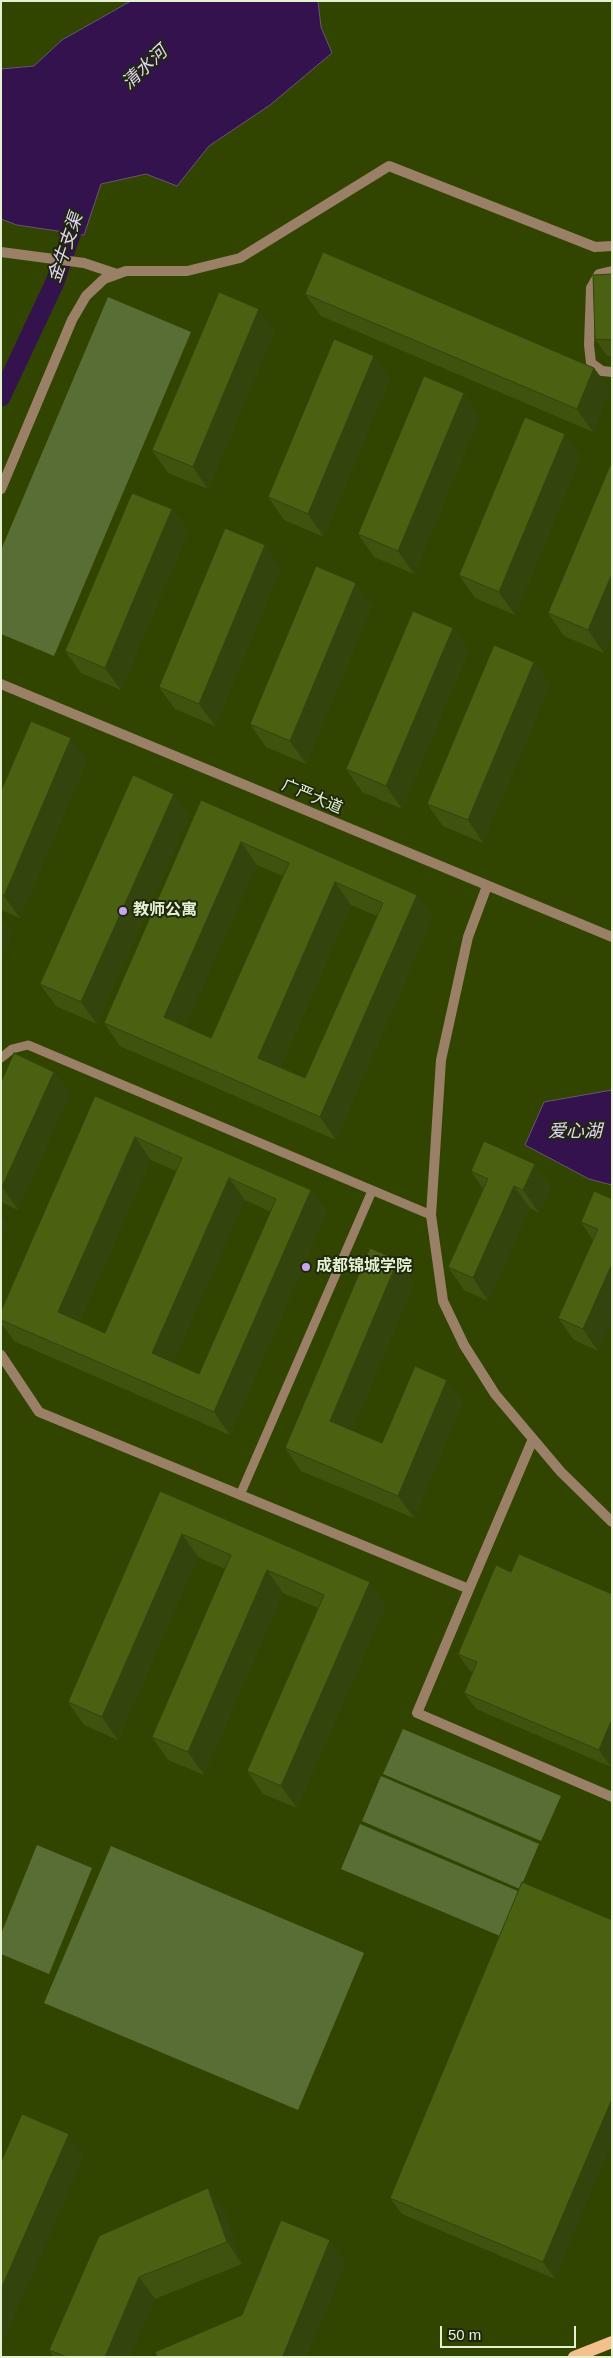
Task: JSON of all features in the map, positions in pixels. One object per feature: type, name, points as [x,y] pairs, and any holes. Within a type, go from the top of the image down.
[{"type":"main road","points":[[574,2357],[612,2342]]},
{"type":"street","points":[[1,489],[72,320],[86,296],[104,279],[126,271],[187,271],[240,258],[389,166],[595,247],[612,246]]},
{"type":"street","points":[[1,252],[84,263],[117,274]]},
{"type":"street","points":[[612,271],[599,274],[591,288],[589,345],[591,363],[602,371],[612,372]]},
{"type":"street","name":"广严大道","points":[[1,684],[612,938]]},
{"type":"street","points":[[487,886],[468,937],[441,1060],[431,1215],[443,1301],[464,1345],[495,1394],[561,1472],[612,1522]]},
{"type":"street","points":[[1,1355],[39,1412],[469,1589]]},
{"type":"street","points":[[533,1439],[417,1713],[612,1797]]},
{"type":"lane","points":[[1,1058],[12,1049],[28,1045],[431,1215]]},
{"type":"lane","points":[[240,1495],[372,1191]]},
{"type":"green space","points":[[108,297],[191,332],[54,656],[1,634],[1,550]]},
{"type":"green space","points":[[403,1729],[561,1796],[541,1841],[383,1774]]},
{"type":"green space","points":[[381,1776],[539,1844],[520,1889],[362,1821]]},
{"type":"green space","points":[[360,1824],[520,1892],[500,1936],[341,1869]]},
{"type":"green space","points":[[37,1845],[92,1868],[49,1974],[1,1954],[1,1934]]},
{"type":"green space","points":[[111,1846],[364,1953],[298,2110],[44,2003]]},
{"type":"water","name":"清水河","points":[[131,1],[318,1],[321,27],[332,53],[270,105],[209,146],[177,186],[146,174],[101,184],[84,235],[17,225],[1,219],[1,69],[34,66],[62,40]]},
{"type":"water","name":"爱心湖","points":[[612,1090],[612,1185],[589,1179],[525,1145],[544,1102]]},
{"type":"building","points":[[323,252],[594,368],[577,409],[305,294]]},
{"type":"building","points":[[612,274],[612,340],[595,339],[593,275]]},
{"type":"building","points":[[219,292],[259,309],[193,467],[152,450]]},
{"type":"building","points":[[334,339],[374,356],[308,514],[268,497]]},
{"type":"building","points":[[424,376],[464,393],[398,551],[358,534]]},
{"type":"building","points":[[525,417],[565,434],[499,592],[459,575]]},
{"type":"building","points":[[612,461],[612,574],[588,630],[548,613]]},
{"type":"building","points":[[132,493],[172,509],[105,668],[65,651]]},
{"type":"building","points":[[225,528],[265,545],[199,704],[159,687]]},
{"type":"building","points":[[316,566],[356,583],[290,741],[250,724]]},
{"type":"building","points":[[413,611],[453,628],[386,786],[346,769]]},
{"type":"building","points":[[494,645],[534,662],[468,820],[427,804]]},
{"type":"building","points":[[31,721],[71,738],[4,896],[1,894],[1,791]]},
{"type":"building","points":[[133,775],[174,794],[81,1002],[40,984]]},
{"type":"building","points":[[201,800],[417,895],[320,1117],[104,1023]],"holes":[[[241,842],[289,863],[211,1038],[164,1017]],[[335,882],[383,903],[305,1078],[258,1058]]]},
{"type":"building","points":[[14,1053],[54,1072],[1,1187],[1,1082]]},
{"type":"building","points":[[95,1096],[311,1190],[214,1412],[1,1320],[1,1311]],"holes":[[[135,1137],[182,1158],[105,1333],[58,1312]],[[229,1178],[276,1199],[199,1374],[152,1353]]]},
{"type":"building","points":[[484,1141],[535,1164],[523,1190],[514,1186],[473,1278],[448,1267],[488,1179],[471,1171]]},
{"type":"building","points":[[594,1191],[612,1199],[612,1264],[583,1329],[558,1318],[598,1229],[581,1222]]},
{"type":"building","points":[[370,1248],[398,1260],[330,1421],[382,1443],[415,1366],[447,1380],[398,1496],[285,1448]]},
{"type":"building","points":[[160,1491],[370,1582],[281,1786],[247,1771],[324,1595],[267,1570],[188,1752],[152,1737],[231,1555],[182,1534],[102,1717],[68,1702]]},
{"type":"building","points":[[519,1554],[612,1594],[612,1719],[599,1750],[464,1693],[477,1662],[458,1654],[496,1565],[511,1572]]},
{"type":"building","points":[[522,1882],[612,1920],[612,2099],[543,2262],[390,2198]]},
{"type":"building","points":[[22,2114],[69,2134],[1,2289],[1,2162]]},
{"type":"building","points":[[208,2188],[227,2242],[139,2277],[105,2357],[67,2357],[49,2350],[99,2236]]},
{"type":"building","points":[[281,2220],[330,2240],[283,2356],[157,2357],[155,2352],[242,2315]]},
{"type":"waterway","name":"金牛支渠","points":[[1,397],[55,282],[79,211]]},
{"type":"place","name":"教师公寓","points":[[123,911]]},
{"type":"place","name":"成都锦城学院","points":[[306,1267]]}]
